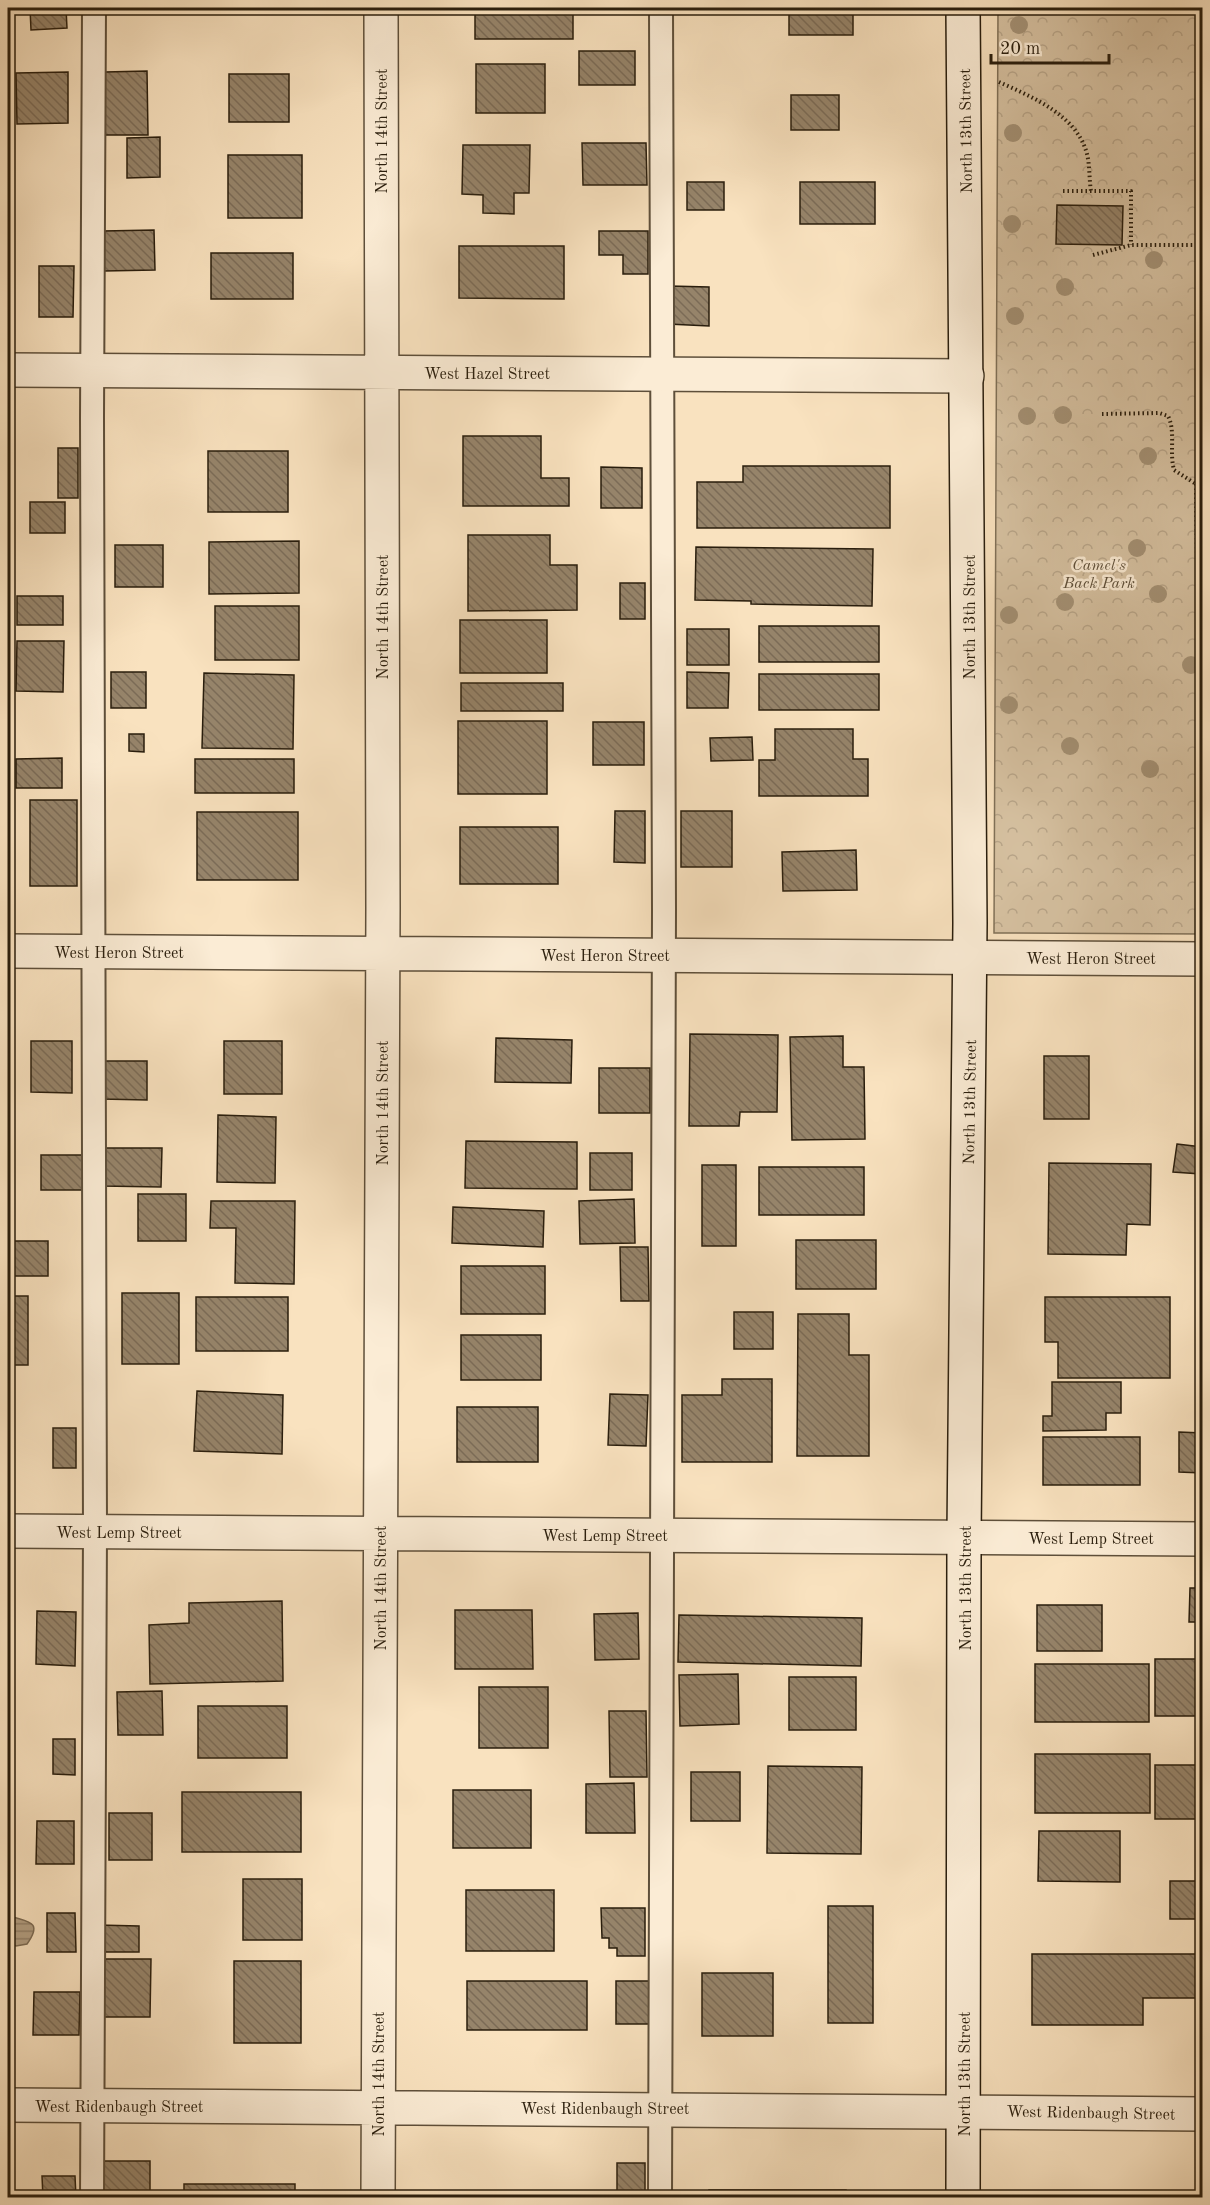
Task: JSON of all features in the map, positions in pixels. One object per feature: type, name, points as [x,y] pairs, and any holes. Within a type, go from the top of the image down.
[{"type":"street","name":"North 14th Street","points":[[378,2198],[382,953],[381,8]]},
{"type":"street","name":"North 13th Street","points":[[963,8],[970,957],[964,1537],[963,2198]]},
{"type":"street","name":"West Hazel Street","points":[[8,370],[967,376]]},
{"type":"street","name":"West Heron Street","points":[[8,951],[1203,959]]},
{"type":"street","name":"West Lemp Street","points":[[8,1531],[1203,1539]]},
{"type":"street","name":"West Ridenbaugh Street","points":[[8,2105],[1203,2114]]},
{"type":"lane","points":[[92,2198],[95,1532],[93,8]]},
{"type":"lane","points":[[660,2198],[663,956],[662,8]]},
{"type":"path","points":[[964,81],[996,81],[1027,94],[1071,122],[1087,153],[1090,191]]},
{"type":"path","points":[[1063,191],[1131,191],[1131,245]]},
{"type":"path","points":[[1093,255],[1131,245],[1203,245]]},
{"type":"path","points":[[1102,414],[1159,413],[1168,416],[1171,423],[1171,460],[1174,470],[1196,484],[1203,484]]},
{"type":"path","points":[[1196,484],[1198,634],[1203,634]]},
{"type":"green space","name":"Camel's Back Park","points":[[998,8],[1202,8],[1202,934],[994,933]]},
{"type":"shaded area","points":[[8,1915],[33,1926],[32,1936],[27,1944],[16,1946],[8,1944]]},
{"type":"building","points":[[30,8],[66,8],[67,28],[31,30]]},
{"type":"building","points":[[475,8],[573,8],[573,39],[475,39]]},
{"type":"building","points":[[789,8],[853,8],[853,35],[789,35]]},
{"type":"building","points":[[579,51],[635,51],[635,85],[579,85]]},
{"type":"building","points":[[476,64],[545,64],[545,113],[476,113]]},
{"type":"building","points":[[147,71],[148,135],[105,135],[105,72]]},
{"type":"building","points":[[68,72],[68,123],[17,124],[16,73]]},
{"type":"building","points":[[229,74],[289,74],[289,122],[229,122]]},
{"type":"building","points":[[791,95],[839,95],[839,130],[791,130]]},
{"type":"building","points":[[160,137],[160,177],[127,178],[127,138]]},
{"type":"building","points":[[582,143],[646,143],[647,185],[583,185]]},
{"type":"building","points":[[463,145],[530,145],[529,193],[514,193],[514,214],[483,213],[483,195],[462,194]]},
{"type":"building","points":[[228,155],[302,155],[302,218],[228,218]]},
{"type":"building","points":[[687,182],[724,182],[724,210],[687,210]]},
{"type":"building","points":[[800,182],[875,182],[875,224],[800,224]]},
{"type":"building","points":[[1057,205],[1123,206],[1122,245],[1056,244]]},
{"type":"building","points":[[154,230],[155,270],[104,271],[103,231]]},
{"type":"building","points":[[599,231],[648,231],[648,274],[623,274],[623,255],[599,255]]},
{"type":"building","points":[[459,246],[564,246],[564,299],[459,298]]},
{"type":"building","points":[[211,253],[293,253],[293,299],[211,299]]},
{"type":"building","points":[[39,266],[74,266],[73,317],[39,317]]},
{"type":"building","points":[[669,286],[709,287],[709,326],[668,324]]},
{"type":"building","points":[[463,436],[541,436],[541,478],[569,478],[569,506],[463,506]]},
{"type":"building","points":[[58,448],[78,448],[78,498],[58,498]]},
{"type":"building","points":[[208,451],[288,451],[288,512],[208,512]]},
{"type":"building","points":[[743,466],[890,466],[890,528],[697,528],[697,482],[743,482]]},
{"type":"building","points":[[601,467],[642,468],[642,508],[601,508]]},
{"type":"building","points":[[30,502],[65,502],[65,533],[30,533]]},
{"type":"building","points":[[468,535],[550,535],[550,565],[577,565],[577,610],[468,611]]},
{"type":"building","points":[[299,541],[299,593],[209,594],[209,542]]},
{"type":"building","points":[[115,545],[163,545],[163,587],[115,587]]},
{"type":"building","points":[[696,547],[873,549],[872,606],[751,604],[751,601],[695,600]]},
{"type":"building","points":[[620,583],[645,583],[645,619],[620,619]]},
{"type":"building","points":[[17,596],[63,596],[63,625],[17,625]]},
{"type":"building","points":[[215,606],[299,606],[299,660],[215,660]]},
{"type":"building","points":[[460,620],[547,620],[547,673],[460,673]]},
{"type":"building","points":[[759,626],[879,626],[879,662],[759,662]]},
{"type":"building","points":[[687,629],[729,629],[729,665],[687,665]]},
{"type":"building","points":[[17,641],[64,641],[63,692],[16,691]]},
{"type":"building","points":[[111,672],[146,672],[146,708],[111,708]]},
{"type":"building","points":[[687,672],[729,673],[728,708],[687,708]]},
{"type":"building","points":[[204,673],[294,675],[293,749],[202,748]]},
{"type":"building","points":[[759,674],[879,674],[879,710],[759,710]]},
{"type":"building","points":[[461,683],[563,683],[563,711],[461,711]]},
{"type":"building","points":[[458,721],[547,721],[547,794],[458,794]]},
{"type":"building","points":[[593,722],[644,722],[644,765],[593,765]]},
{"type":"building","points":[[775,729],[853,729],[853,759],[868,759],[868,796],[759,796],[759,760],[775,760]]},
{"type":"building","points":[[129,734],[144,734],[144,752],[129,751]]},
{"type":"building","points":[[752,737],[753,760],[711,761],[710,738]]},
{"type":"building","points":[[62,758],[62,788],[16,788],[16,759]]},
{"type":"building","points":[[195,759],[294,759],[294,793],[195,793]]},
{"type":"building","points":[[30,800],[77,800],[77,886],[30,886]]},
{"type":"building","points":[[8,802],[12,802],[12,894],[8,894]]},
{"type":"building","points":[[615,811],[645,811],[645,863],[614,862]]},
{"type":"building","points":[[681,811],[732,811],[732,867],[681,867]]},
{"type":"building","points":[[197,812],[298,812],[298,880],[197,880]]},
{"type":"building","points":[[460,827],[558,827],[558,884],[460,884]]},
{"type":"building","points":[[856,850],[857,890],[783,891],[782,852]]},
{"type":"building","points":[[690,1034],[778,1035],[777,1112],[740,1112],[739,1126],[689,1126]]},
{"type":"building","points":[[843,1036],[843,1067],[864,1067],[865,1139],[792,1140],[790,1037]]},
{"type":"building","points":[[496,1038],[572,1040],[571,1083],[495,1082]]},
{"type":"building","points":[[31,1041],[72,1041],[72,1093],[31,1092]]},
{"type":"building","points":[[224,1041],[282,1041],[282,1094],[224,1094]]},
{"type":"building","points":[[1044,1056],[1089,1056],[1089,1119],[1044,1119]]},
{"type":"building","points":[[101,1061],[147,1061],[147,1100],[101,1099]]},
{"type":"building","points":[[599,1068],[650,1068],[650,1113],[599,1113]]},
{"type":"building","points":[[218,1115],[276,1117],[275,1183],[217,1182]]},
{"type":"building","points":[[466,1141],[577,1142],[577,1189],[465,1188]]},
{"type":"building","points":[[1177,1144],[1202,1147],[1202,1189],[1199,1189],[1201,1174],[1173,1172]]},
{"type":"building","points":[[102,1148],[162,1148],[161,1187],[102,1186]]},
{"type":"building","points":[[590,1153],[632,1153],[632,1190],[590,1190]]},
{"type":"building","points":[[41,1155],[83,1155],[83,1190],[41,1190]]},
{"type":"building","points":[[1049,1163],[1151,1164],[1150,1225],[1127,1224],[1126,1255],[1048,1254]]},
{"type":"building","points":[[702,1165],[736,1165],[736,1246],[702,1246]]},
{"type":"building","points":[[759,1167],[864,1167],[864,1215],[759,1215]]},
{"type":"building","points":[[138,1194],[186,1194],[186,1241],[138,1241]]},
{"type":"building","points":[[634,1199],[635,1243],[580,1244],[579,1201]]},
{"type":"building","points":[[211,1201],[295,1201],[294,1284],[235,1283],[236,1228],[210,1228]]},
{"type":"building","points":[[453,1207],[544,1211],[543,1247],[452,1243]]},
{"type":"building","points":[[796,1240],[876,1240],[876,1289],[796,1289]]},
{"type":"building","points":[[8,1241],[48,1241],[48,1276],[8,1276]]},
{"type":"building","points":[[620,1247],[648,1247],[649,1301],[621,1301]]},
{"type":"building","points":[[461,1266],[545,1266],[545,1314],[461,1314]]},
{"type":"building","points":[[122,1293],[179,1293],[179,1364],[122,1364]]},
{"type":"building","points":[[8,1296],[28,1296],[28,1365],[8,1365]]},
{"type":"building","points":[[196,1297],[288,1297],[288,1351],[196,1351]]},
{"type":"building","points":[[1045,1297],[1170,1297],[1170,1378],[1058,1378],[1058,1342],[1045,1342]]},
{"type":"building","points":[[734,1312],[773,1312],[773,1349],[734,1349]]},
{"type":"building","points":[[798,1314],[849,1314],[849,1355],[869,1355],[869,1456],[797,1456]]},
{"type":"building","points":[[461,1335],[541,1335],[541,1380],[461,1380]]},
{"type":"building","points":[[722,1379],[772,1379],[772,1462],[682,1462],[682,1395],[722,1395]]},
{"type":"building","points":[[1052,1382],[1121,1382],[1121,1413],[1106,1413],[1106,1430],[1043,1431],[1043,1416],[1052,1416]]},
{"type":"building","points":[[197,1391],[283,1395],[282,1454],[194,1451]]},
{"type":"building","points":[[610,1394],[648,1395],[646,1446],[608,1445]]},
{"type":"building","points":[[457,1407],[538,1407],[538,1462],[457,1462]]},
{"type":"building","points":[[53,1428],[76,1428],[76,1468],[53,1468]]},
{"type":"building","points":[[1179,1432],[1202,1433],[1202,1473],[1179,1472]]},
{"type":"building","points":[[1043,1437],[1140,1437],[1140,1485],[1043,1485]]},
{"type":"building","points":[[1190,1588],[1202,1588],[1202,1622],[1189,1622]]},
{"type":"building","points":[[282,1601],[283,1681],[150,1684],[149,1625],[189,1623],[189,1603]]},
{"type":"building","points":[[1037,1605],[1102,1605],[1102,1651],[1037,1651]]},
{"type":"building","points":[[455,1610],[532,1610],[533,1669],[455,1669]]},
{"type":"building","points":[[37,1611],[76,1612],[75,1666],[36,1664]]},
{"type":"building","points":[[638,1613],[639,1659],[595,1660],[594,1614]]},
{"type":"building","points":[[679,1615],[862,1618],[861,1666],[678,1662]]},
{"type":"building","points":[[1155,1659],[1198,1659],[1198,1716],[1155,1716]]},
{"type":"building","points":[[1035,1664],[1149,1664],[1149,1722],[1035,1722]]},
{"type":"building","points":[[738,1674],[739,1724],[680,1726],[679,1675]]},
{"type":"building","points":[[789,1677],[856,1677],[856,1730],[789,1730]]},
{"type":"building","points":[[479,1687],[548,1687],[548,1748],[479,1748]]},
{"type":"building","points":[[162,1691],[163,1735],[118,1735],[117,1692]]},
{"type":"building","points":[[198,1706],[287,1706],[287,1758],[198,1758]]},
{"type":"building","points":[[609,1711],[646,1711],[647,1777],[610,1777]]},
{"type":"building","points":[[53,1739],[75,1739],[75,1775],[53,1774]]},
{"type":"building","points":[[1035,1754],[1150,1754],[1150,1813],[1035,1813]]},
{"type":"building","points":[[1155,1765],[1196,1765],[1196,1819],[1155,1819]]},
{"type":"building","points":[[768,1766],[862,1767],[861,1854],[767,1853]]},
{"type":"building","points":[[691,1772],[740,1772],[740,1821],[691,1821]]},
{"type":"building","points":[[634,1783],[635,1833],[586,1833],[586,1784]]},
{"type":"building","points":[[453,1790],[531,1790],[531,1848],[453,1848]]},
{"type":"building","points":[[182,1792],[301,1792],[301,1852],[182,1852]]},
{"type":"building","points":[[109,1813],[152,1813],[152,1860],[109,1860]]},
{"type":"building","points":[[37,1821],[74,1821],[74,1864],[36,1864]]},
{"type":"building","points":[[1039,1831],[1120,1831],[1120,1882],[1038,1881]]},
{"type":"building","points":[[243,1879],[302,1879],[302,1940],[243,1940]]},
{"type":"building","points":[[1170,1881],[1202,1881],[1202,1919],[1170,1919]]},
{"type":"building","points":[[466,1890],[554,1890],[554,1951],[466,1951]]},
{"type":"building","points":[[828,1906],[873,1906],[873,2023],[828,2023]]},
{"type":"building","points":[[601,1908],[645,1908],[645,1956],[617,1956],[617,1948],[609,1948],[609,1938],[602,1938]]},
{"type":"building","points":[[47,1913],[75,1913],[76,1952],[47,1952]]},
{"type":"building","points":[[97,1925],[139,1926],[139,1952],[97,1952]]},
{"type":"building","points":[[1032,1954],[1202,1954],[1202,1998],[1143,1998],[1143,2025],[1032,2025]]},
{"type":"building","points":[[99,1959],[151,1959],[150,2017],[99,2017]]},
{"type":"building","points":[[234,1961],[301,1961],[301,2043],[234,2043]]},
{"type":"building","points":[[8,1963],[14,1963],[14,2024],[8,2024]]},
{"type":"building","points":[[702,1973],[773,1973],[773,2036],[702,2036]]},
{"type":"building","points":[[467,1981],[587,1981],[587,2030],[467,2030]]},
{"type":"building","points":[[616,1981],[659,1981],[659,2024],[616,2024]]},
{"type":"building","points":[[34,1992],[80,1992],[79,2035],[33,2035]]},
{"type":"building","points":[[99,2161],[150,2161],[150,2198],[99,2198]]},
{"type":"building","points":[[617,2163],[645,2163],[645,2197],[617,2197]]},
{"type":"building","points":[[42,2176],[75,2176],[76,2198],[43,2198]]},
{"type":"building","points":[[184,2184],[295,2184],[295,2198],[184,2198]]},
{"type":"building","points":[[709,2190],[846,2190],[846,2198],[709,2198]]},
{"type":"building","points":[[479,2192],[571,2192],[571,2198],[479,2198]]},
{"type":"building","points":[[1038,2193],[1093,2194],[1093,2198],[1038,2198]]}]
